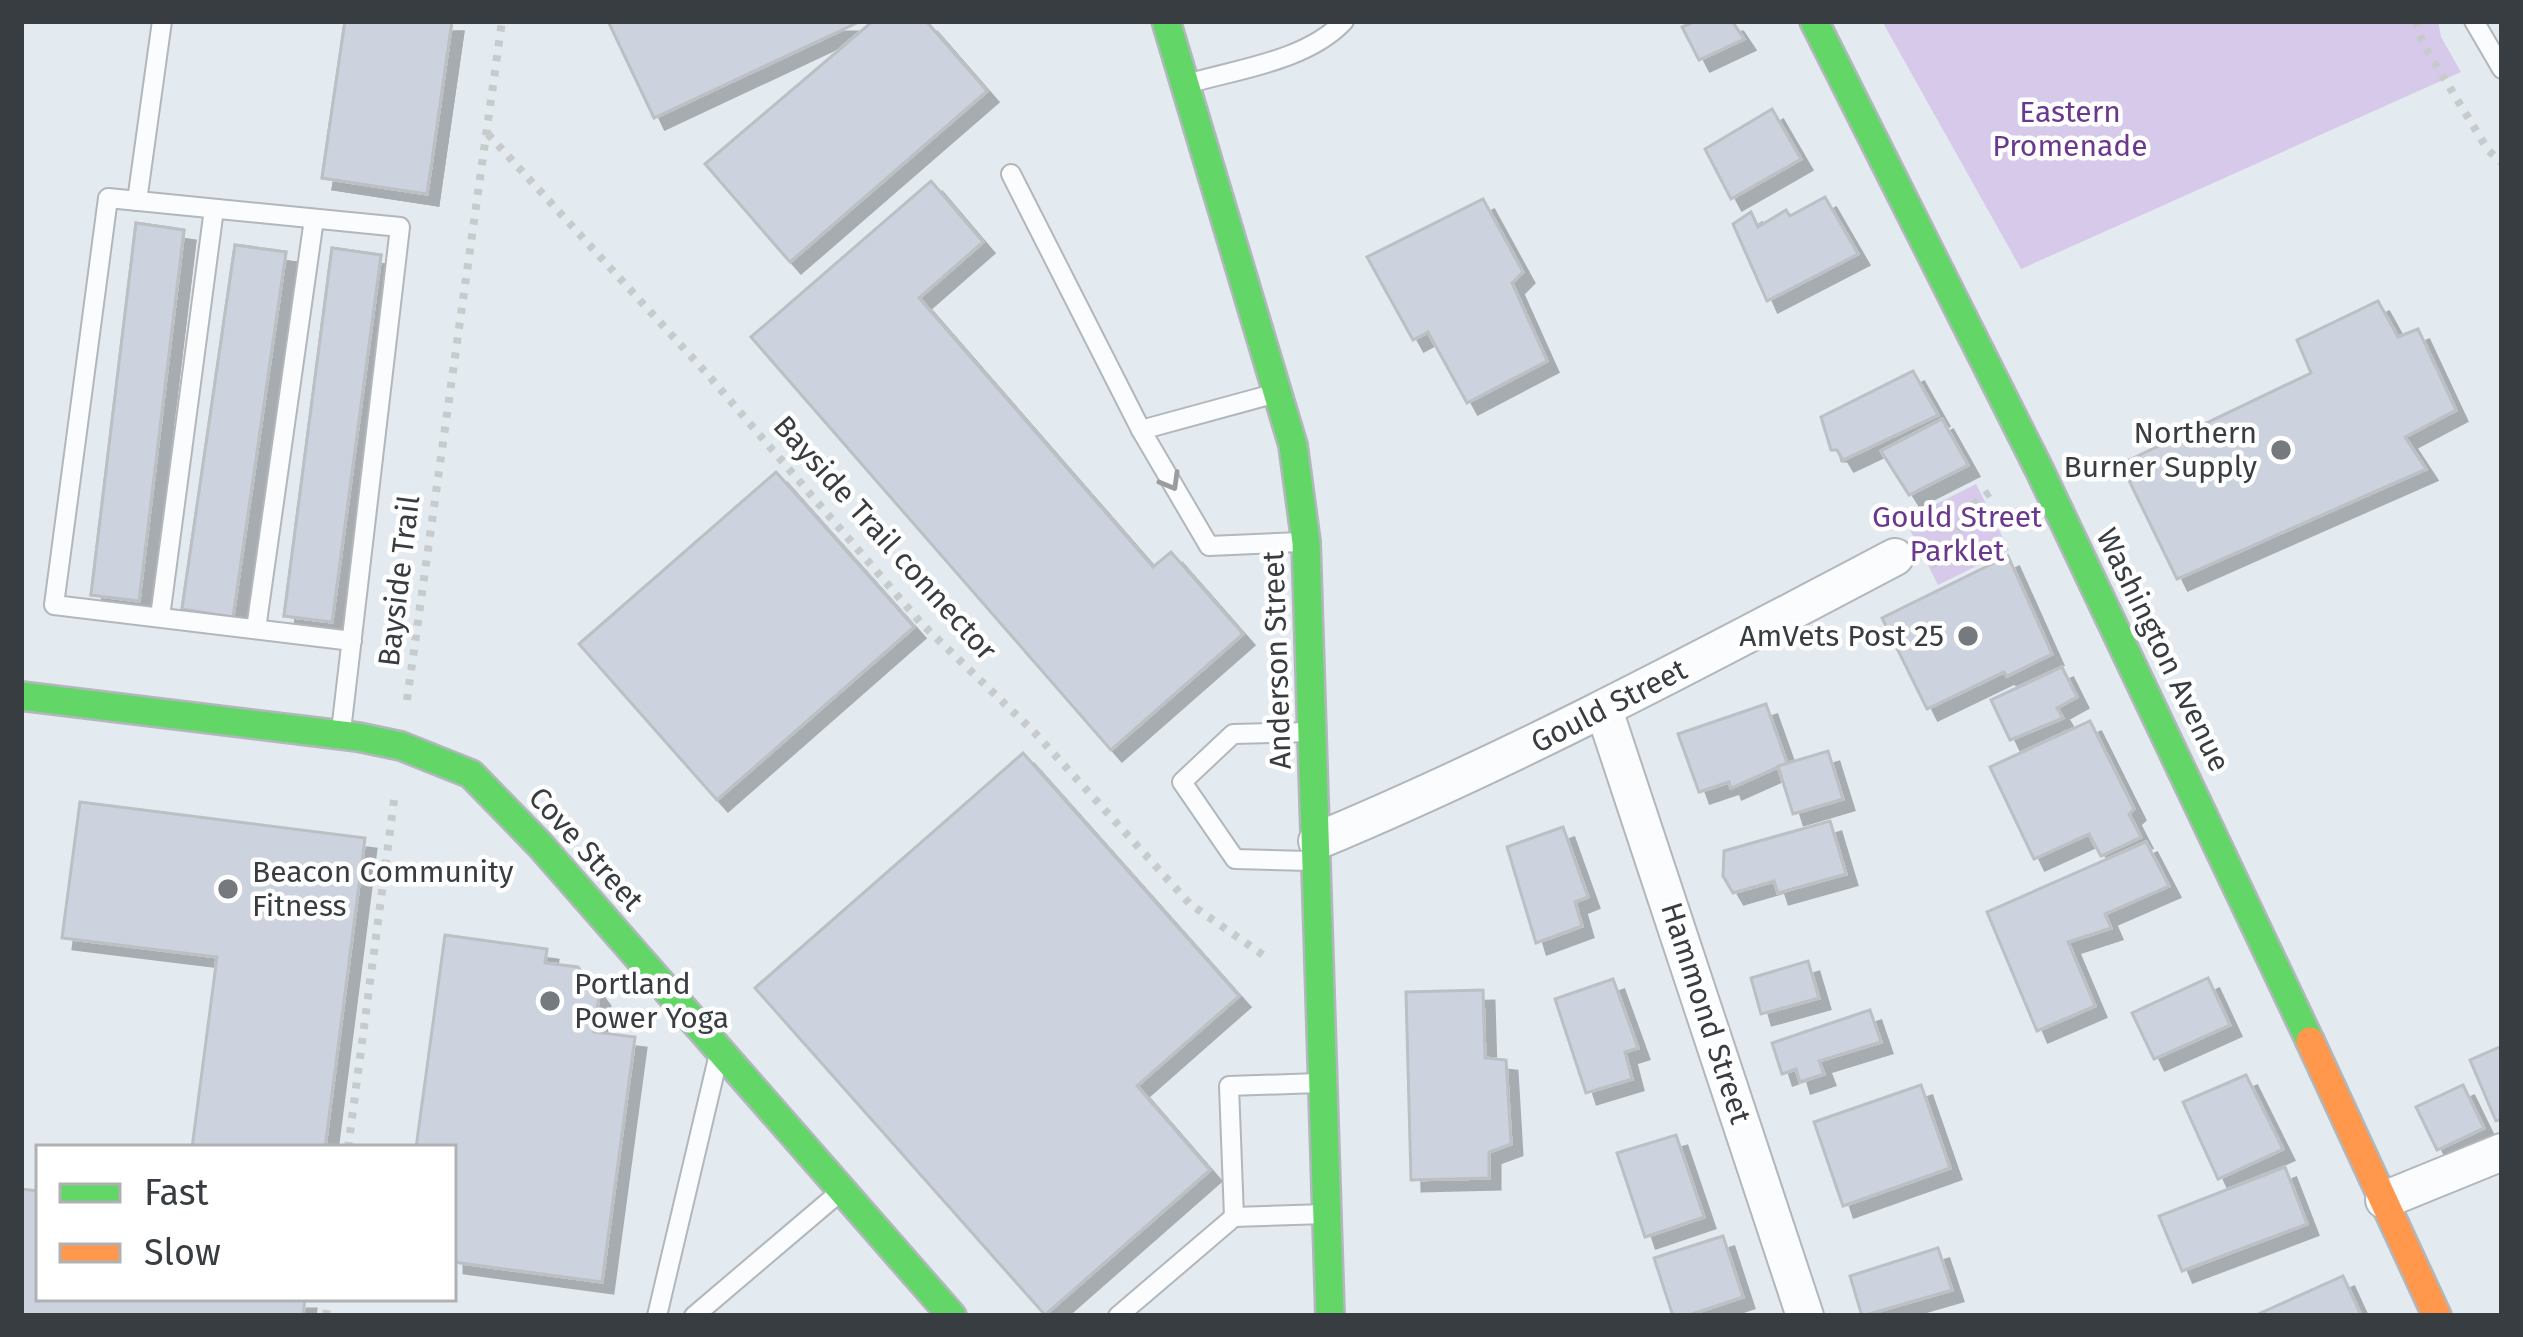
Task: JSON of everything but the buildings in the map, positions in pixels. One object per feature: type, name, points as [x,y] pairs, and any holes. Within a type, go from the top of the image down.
[{"type":"street","name":"Anderson Street","points":[[1166,21],[1293,445],[1306,542],[1330,1316]]},
{"type":"street","name":"Washington Avenue","points":[[1814,21],[2039,469],[2437,1316]]},
{"type":"street","name":"Gould Street","points":[[1317,851],[1604,710],[1895,557]]},
{"type":"street","name":"Cove Street","points":[[21,696],[340,736],[401,746],[451,764],[490,791],[952,1316]]},
{"type":"street","name":"Hammond Street","points":[[1604,710],[1805,1316]]},
{"type":"street","points":[[2384,1200],[2502,1152]]},
{"type":"lane","points":[[137,201],[163,21]]},
{"type":"lane","points":[[1185,84],[1282,56],[1316,42],[1344,21]]},
{"type":"lane","points":[[2474,21],[2502,69]]},
{"type":"lane","points":[[1011,174],[1141,430],[1209,546],[1306,542]]},
{"type":"lane","points":[[340,736],[352,640],[400,227],[107,198],[54,605],[352,640]]},
{"type":"lane","points":[[160,617],[214,209]]},
{"type":"lane","points":[[256,629],[314,219]]},
{"type":"lane","points":[[1141,430],[1277,393]]},
{"type":"lane","points":[[1313,732],[1233,734],[1183,782],[1235,859],[1317,851]]},
{"type":"lane","points":[[657,1316],[720,1050]]},
{"type":"lane","points":[[1234,1217],[1229,1086],[1324,1083]]},
{"type":"lane","points":[[694,1316],[840,1192]]},
{"type":"lane","points":[[1118,1316],[1234,1217],[1327,1214]]},
{"type":"path","name":"Bayside Trail","points":[[347,1145],[502,21]]},
{"type":"path","points":[[2416,21],[2422,42],[2488,150],[2502,164]]},
{"type":"path","name":"Bayside Trail connector","points":[[487,132],[709,376],[921,623],[1035,733],[1190,904],[1265,957]]},
{"type":"path","points":[[1895,557],[1929,567],[1945,558],[1966,509],[1982,496],[2039,469]]},
{"type":"green space","name":"Eastern Promenade","points":[[1882,21],[2438,21],[2441,37],[2461,72],[2021,269]]},
{"type":"green space","name":"Gould Street Parklet","points":[[1976,484],[2009,550],[1938,585],[1905,520]]},
{"type":"traffic: fast","points":[[1166,21],[1293,445],[1306,542],[1330,1316]]},
{"type":"traffic: fast","points":[[1814,21],[2039,469],[2310,1041]]},
{"type":"traffic: fast","points":[[21,696],[358,737],[401,746],[471,774],[540,845],[952,1316]]},
{"type":"traffic: slow","points":[[2310,1041],[2437,1316]]},
{"type":"place","name":"Northern Burner Supply","points":[[2281,450]]},
{"type":"place","name":"AmVets Post 25","points":[[1968,636]]},
{"type":"place","name":"Beacon Community Fitness","points":[[228,889]]},
{"type":"place","name":"Portland Power Yoga","points":[[550,1001]]}]
